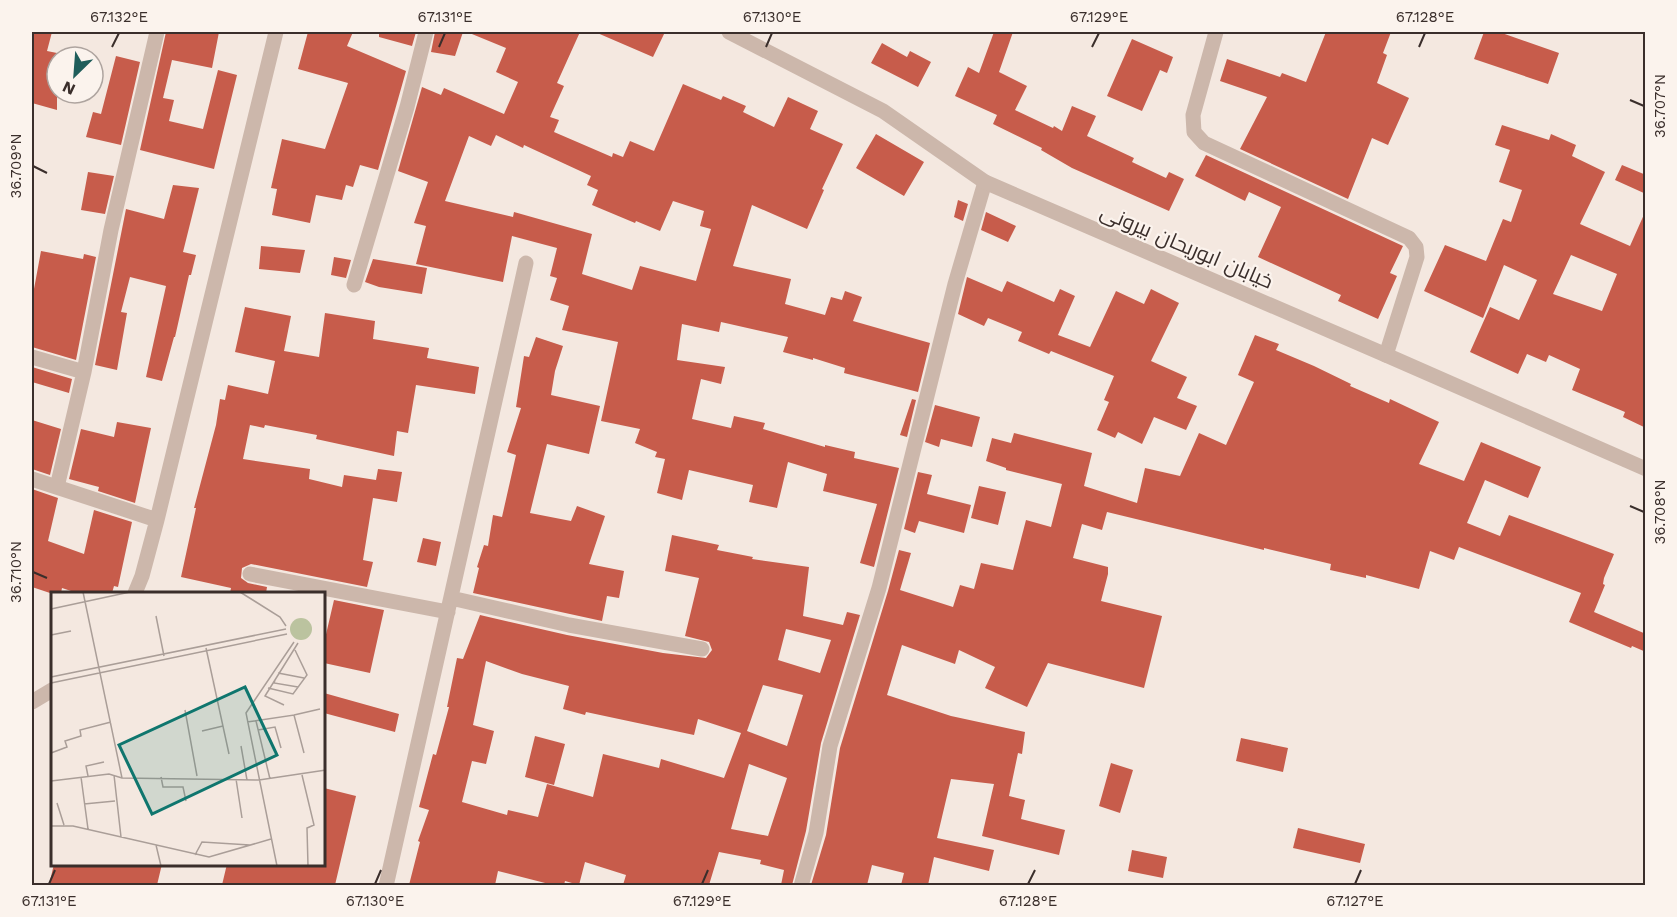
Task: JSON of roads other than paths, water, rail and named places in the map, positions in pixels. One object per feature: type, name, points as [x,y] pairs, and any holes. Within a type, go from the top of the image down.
[{"type":"street","points":[[57,487],[84,372],[111,230],[157,32]]},
{"type":"street","points":[[135,592],[157,520],[276,32]]},
{"type":"street","points":[[354,285],[407,108],[426,32]]},
{"type":"street","name":"خیابان ابوریحان بیرونی","points":[[729,32],[883,111],[985,182],[1646,469]]},
{"type":"street","points":[[1216,32],[1193,115],[1194,132],[1204,143],[1409,238],[1416,247],[1418,257],[1386,355]]},
{"type":"street","points":[[801,885],[816,833],[830,746],[879,588],[955,284],[985,182]]},
{"type":"street","points":[[386,885],[526,263]]},
{"type":"street","points":[[32,357],[84,372]]},
{"type":"street","points":[[32,479],[157,520]]},
{"type":"street","points":[[250,574],[449,605],[702,649]]},
{"type":"street","points":[[32,702],[51,691]]}]
